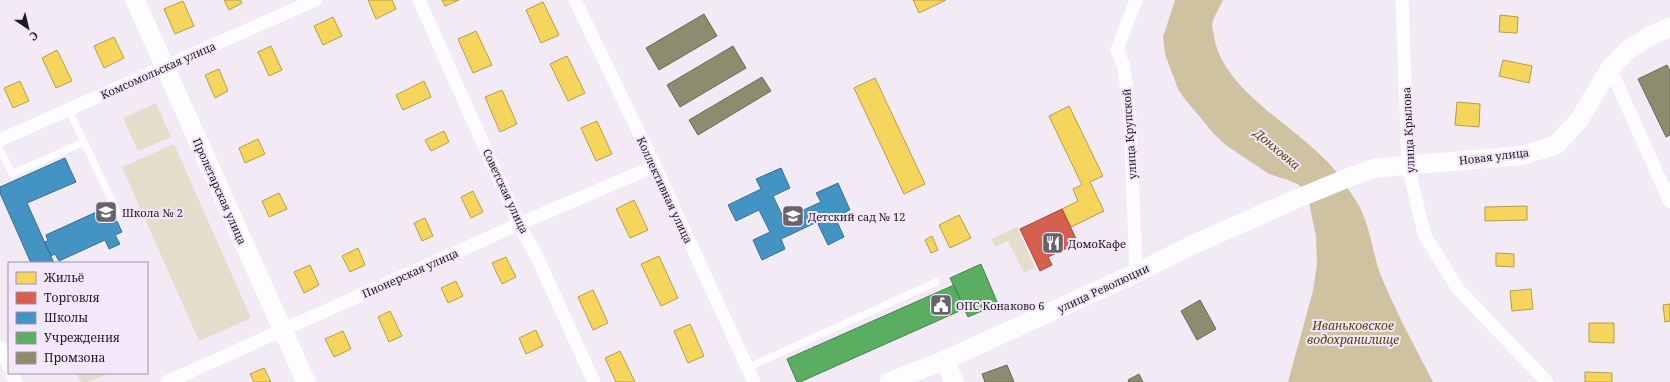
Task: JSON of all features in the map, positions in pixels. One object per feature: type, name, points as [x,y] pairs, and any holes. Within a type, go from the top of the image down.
[{"type":"main road","name":"Пролетарская улица","points":[[135,0],[306,382]]},
{"type":"main road","name":"Новая улица","points":[[1294,200],[1376,168],[1524,155],[1556,145],[1579,120],[1610,68],[1628,50],[1650,36],[1670,27]]},
{"type":"main road","name":"улица Революции","points":[[889,382],[945,360],[1136,273],[1188,247],[1294,200]]},
{"type":"main road","points":[[945,360],[954,382]]},
{"type":"street","name":"Комсомольская улица","points":[[0,140],[315,0]]},
{"type":"street","name":"Советская улица","points":[[419,0],[519,224],[537,257],[594,382]]},
{"type":"street","name":"Коллективная улица","points":[[575,0],[655,166],[754,382]]},
{"type":"street","name":"улица Крупской","points":[[1136,0],[1117,50],[1124,67],[1130,119],[1136,273]]},
{"type":"street","name":"улица Крылова","points":[[1402,0],[1408,164],[1424,234],[1458,289],[1547,382]]},
{"type":"street","points":[[1610,68],[1670,202]]},
{"type":"street","name":"Пионерская улица","points":[[167,382],[519,224],[655,166]]},
{"type":"street","points":[[0,347],[8,365]]},
{"type":"lane","points":[[69,110],[118,214]]},
{"type":"lane","points":[[0,149],[12,174],[84,142]]},
{"type":"lane","points":[[747,368],[936,282]]},
{"type":"shaded area","points":[[156,103],[171,137],[138,151],[123,118]]},
{"type":"shaded area","points":[[174,144],[251,318],[199,341],[122,167]]},
{"type":"shaded area","points":[[1017,227],[1035,267],[1024,273],[1008,241],[995,247],[991,239]]},
{"type":"shaded area","points":[[77,374],[108,374],[89,382],[81,382]]},
{"type":"water","name":"Иваньковское водохранилище","points":[[1175,0],[1223,0],[1215,15],[1212,25],[1214,37],[1221,57],[1232,75],[1247,92],[1319,154],[1334,169],[1358,204],[1369,231],[1381,276],[1433,382],[1288,382],[1313,291],[1317,264],[1316,237],[1308,197],[1299,185],[1269,174],[1227,146],[1214,134],[1184,98],[1178,89],[1165,54],[1163,37]]},
{"type":"building: Жильё","points":[[224,0],[240,0],[242,3],[229,10]]},
{"type":"building: Жильё","points":[[368,0],[392,0],[396,9],[376,19]]},
{"type":"building: Жильё","points":[[442,0],[459,0],[445,6]]},
{"type":"building: Жильё","points":[[913,0],[946,0],[919,13]]},
{"type":"building: Жильё","points":[[183,1],[194,26],[175,34],[164,9]]},
{"type":"building: Жильё","points":[[543,2],[559,35],[541,43],[526,10]]},
{"type":"building: Жильё","points":[[1500,15],[1518,17],[1517,33],[1499,32]]},
{"type":"building: Жильё","points":[[333,17],[342,36],[323,45],[314,26]]},
{"type":"building: Жильё","points":[[476,31],[492,65],[473,73],[458,39]]},
{"type":"building: Жильё","points":[[114,37],[124,58],[104,68],[94,46]]},
{"type":"building: Жильё","points":[[271,46],[282,70],[269,76],[258,52]]},
{"type":"building: Жильё","points":[[57,50],[72,81],[56,88],[42,58]]},
{"type":"building: Жильё","points":[[567,56],[585,93],[568,101],[550,64]]},
{"type":"building: Жильё","points":[[1503,60],[1532,66],[1529,83],[1499,76]]},
{"type":"building: Жильё","points":[[219,69],[228,91],[215,98],[205,75]]},
{"type":"building: Жильё","points":[[875,78],[925,184],[904,194],[854,88]]},
{"type":"building: Жильё","points":[[20,81],[29,101],[13,108],[4,88]]},
{"type":"building: Жильё","points":[[424,81],[431,97],[403,110],[396,95]]},
{"type":"building: Жильё","points":[[502,90],[517,124],[500,132],[485,97]]},
{"type":"building: Жильё","points":[[1457,102],[1480,104],[1479,127],[1455,125]]},
{"type":"building: Жильё","points":[[1069,106],[1103,176],[1090,182],[1104,211],[1071,227],[1062,209],[1078,201],[1073,189],[1082,185],[1049,116]]},
{"type":"building: Жильё","points":[[597,121],[612,154],[596,161],[581,128]]},
{"type":"building: Жильё","points":[[444,131],[449,142],[431,151],[425,140]]},
{"type":"building: Жильё","points":[[258,139],[265,154],[245,163],[239,148]]},
{"type":"building: Жильё","points":[[473,191],[483,212],[471,218],[461,197]]},
{"type":"building: Жильё","points":[[279,193],[287,209],[269,217],[262,201]]},
{"type":"building: Жильё","points":[[634,200],[648,230],[630,238],[616,209]]},
{"type":"building: Жильё","points":[[1527,206],[1527,220],[1485,221],[1485,207]]},
{"type":"building: Жильё","points":[[959,215],[971,238],[950,248],[939,225]]},
{"type":"building: Жильё","points":[[425,218],[433,236],[422,241],[414,223]]},
{"type":"building: Жильё","points":[[932,236],[938,250],[931,253],[925,240]]},
{"type":"building: Жильё","points":[[358,248],[365,265],[350,272],[342,256]]},
{"type":"building: Жильё","points":[[1496,253],[1514,254],[1514,267],[1496,266]]},
{"type":"building: Жильё","points":[[659,256],[678,298],[661,306],[641,264]]},
{"type":"building: Жильё","points":[[506,257],[516,277],[502,284],[492,263]]},
{"type":"building: Жильё","points":[[310,265],[319,285],[304,293],[294,272]]},
{"type":"building: Жильё","points":[[456,281],[463,296],[448,303],[441,288]]},
{"type":"building: Жильё","points":[[1531,289],[1533,309],[1512,311],[1510,291]]},
{"type":"building: Жильё","points":[[593,290],[608,323],[593,330],[578,297]]},
{"type":"building: Жильё","points":[[1670,304],[1670,321],[1665,322],[1663,305]]},
{"type":"building: Жильё","points":[[390,311],[402,336],[389,342],[378,317]]},
{"type":"building: Жильё","points":[[1589,323],[1614,323],[1614,343],[1589,342]]},
{"type":"building: Жильё","points":[[690,324],[704,356],[688,363],[674,331]]},
{"type":"building: Жильё","points":[[536,330],[543,346],[526,354],[519,338]]},
{"type":"building: Жильё","points":[[343,331],[351,349],[334,357],[325,339]]},
{"type":"building: Жильё","points":[[620,351],[635,382],[616,382],[605,358]]},
{"type":"building: Жильё","points":[[264,368],[271,382],[254,382],[250,374]]},
{"type":"building: Жильё","points":[[1585,372],[1612,373],[1612,382],[1585,382]]},
{"type":"building: Торговля","points":[[1062,209],[1078,243],[1048,257],[1052,265],[1040,271],[1020,229]]},
{"type":"building: Школы","points":[[65,158],[76,182],[27,203],[54,262],[31,262],[0,193],[0,187]]},
{"type":"building: Школы","points":[[781,168],[790,188],[773,196],[784,219],[821,202],[816,193],[838,183],[850,210],[835,217],[844,237],[828,245],[817,222],[781,239],[785,249],[762,260],[753,240],[770,232],[759,210],[736,221],[728,205],[761,189],[756,179]]},
{"type":"building: Школы","points":[[105,208],[112,223],[117,221],[122,232],[115,235],[120,244],[109,249],[105,240],[59,261],[55,254],[51,256],[44,242],[48,241],[46,235]]},
{"type":"building: Учреждения","points":[[981,264],[998,304],[968,317],[950,278]]},
{"type":"building: Учреждения","points":[[954,285],[964,309],[800,382],[797,382],[787,359]]},
{"type":"building: Промзона","points":[[704,14],[717,36],[659,70],[646,48]]},
{"type":"building: Промзона","points":[[733,46],[746,68],[680,107],[667,85]]},
{"type":"building: Промзона","points":[[1667,65],[1670,71],[1670,135],[1666,137],[1638,79]]},
{"type":"building: Промзона","points":[[762,77],[771,91],[698,135],[689,120]]},
{"type":"building: Промзона","points":[[1200,300],[1216,329],[1197,340],[1181,311]]},
{"type":"building: Промзона","points":[[1007,365],[1014,382],[985,382],[982,374]]},
{"type":"building: Промзона","points":[[1139,374],[1143,382],[1129,382],[1128,380]]},
{"type":"place","name":"Школа № 2","points":[[106,212]]},
{"type":"place","name":"Детский сад № 12","points":[[793,216]]},
{"type":"place","name":"ДомоКафе","points":[[1053,243]]},
{"type":"place","name":"ОПС Конаково 6","points":[[941,305]]},
{"type":"water label","name":"Донховка","points":[[1277,149]]}]
